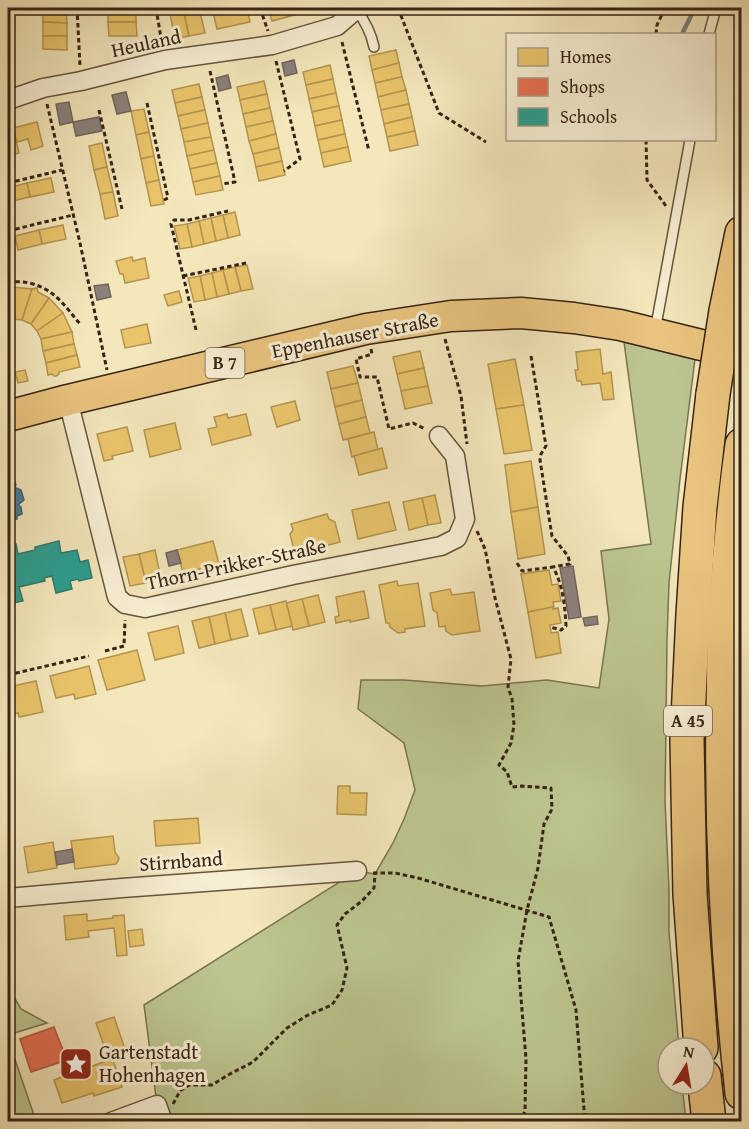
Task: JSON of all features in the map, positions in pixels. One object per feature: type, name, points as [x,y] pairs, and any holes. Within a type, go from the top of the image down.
[{"type":"highway","name":"A 45","points":[[700,1036],[690,894],[687,740],[693,614],[699,519],[713,394],[741,233]]},
{"type":"highway","name":"A 45","points":[[741,445],[725,619],[723,752],[725,892],[741,1093]]},
{"type":"highway","points":[[706,1096],[709,1122]]},
{"type":"main road","name":"Eppenhauser Straße","points":[[8,416],[366,329],[444,317],[521,313],[574,318],[620,325],[741,355]]},
{"type":"street","name":"Heuland","points":[[8,100],[43,88],[165,60],[273,45],[349,13]]},
{"type":"street","name":"Thorn-Prikker-Straße","points":[[68,400],[117,597],[125,604],[145,608],[293,575],[441,546],[457,538],[465,519],[455,456],[439,436]]},
{"type":"street","name":"Stirnband","points":[[8,898],[122,888],[367,873]]},
{"type":"street","points":[[111,1122],[160,1113]]},
{"type":"lane","points":[[710,33],[716,8]]},
{"type":"lane","points":[[349,13],[367,24],[374,47]]},
{"type":"lane","points":[[655,333],[690,141]]},
{"type":"path","points":[[77,8],[81,81]]},
{"type":"path","points":[[156,8],[165,60]]},
{"type":"path","points":[[260,8],[273,45],[300,159],[285,171]]},
{"type":"path","points":[[398,8],[439,113],[486,142]]},
{"type":"path","points":[[656,33],[664,8]]},
{"type":"path","points":[[349,13],[369,151]]},
{"type":"path","points":[[206,54],[235,182],[222,184]]},
{"type":"path","points":[[43,88],[111,390]]},
{"type":"path","points":[[147,103],[168,198],[164,200]]},
{"type":"path","points":[[99,110],[122,210]]},
{"type":"path","points":[[646,141],[647,180],[675,220]]},
{"type":"path","points":[[8,183],[62,170]]},
{"type":"path","points":[[196,330],[171,224],[174,220],[189,220],[228,211]]},
{"type":"path","points":[[8,231],[73,215]]},
{"type":"path","points":[[183,276],[246,263]]},
{"type":"path","points":[[8,283],[34,284],[53,294],[81,325]]},
{"type":"path","points":[[444,317],[446,342],[461,396],[467,443]]},
{"type":"path","points":[[366,329],[372,354],[356,359],[360,377],[377,377],[389,429],[413,423],[439,436]]},
{"type":"path","points":[[518,563],[522,571],[570,564],[568,556],[552,536],[540,460],[546,446],[531,356]]},
{"type":"path","points":[[475,526],[485,549],[511,659],[508,687],[512,699],[514,725],[511,743],[499,765],[507,772],[512,787],[551,788],[552,809],[544,824],[538,868],[527,910],[518,961],[526,1059],[525,1111],[520,1122]]},
{"type":"path","points":[[550,627],[561,630],[566,626],[561,586],[553,567]]},
{"type":"path","points":[[105,651],[124,646],[125,604]]},
{"type":"path","points":[[8,675],[89,656]]},
{"type":"path","points":[[160,1113],[170,1109],[180,1091],[189,1085],[212,1085],[253,1062],[287,1028],[308,1015],[332,1005],[342,990],[347,968],[337,925],[345,914],[374,888],[367,873],[395,873],[549,917],[576,1010],[585,1122]]},
{"type":"green space","points":[[624,342],[695,359],[669,583],[667,640],[665,801],[669,932],[678,1036],[656,1036],[656,1096],[683,1096],[686,1121],[166,1121],[156,1097],[144,1005],[357,871],[375,874],[404,819],[415,790],[404,743],[358,709],[361,680],[404,680],[482,686],[547,680],[599,688],[609,619],[601,551],[651,544]]},
{"type":"green space","points":[[8,991],[21,1009],[47,1023],[8,1035]]},
{"type":"green space","points":[[8,1039],[36,1121],[8,1121]]},
{"type":"building: Homes","points":[[136,8],[136,22],[108,22],[108,9]]},
{"type":"building: Homes","points":[[183,8],[189,36],[175,39],[169,9]]},
{"type":"building: Homes","points":[[183,8],[199,8],[205,33],[189,36]]},
{"type":"building: Homes","points":[[212,8],[247,8],[250,22],[217,29]]},
{"type":"building: Homes","points":[[268,8],[285,8],[287,17],[272,21]]},
{"type":"building: Homes","points":[[285,8],[301,8],[302,13],[287,17]]},
{"type":"building: Homes","points":[[43,9],[66,9],[67,23],[43,22]]},
{"type":"building: Homes","points":[[43,22],[67,23],[67,36],[43,36]]},
{"type":"building: Homes","points":[[108,22],[136,22],[137,36],[109,36]]},
{"type":"building: Homes","points":[[43,36],[67,36],[67,50],[43,49]]},
{"type":"building: Homes","points":[[396,50],[399,63],[372,70],[369,56]]},
{"type":"building: Homes","points":[[399,63],[402,77],[375,83],[372,70]]},
{"type":"building: Homes","points":[[330,65],[333,79],[306,85],[303,72]]},
{"type":"building: Homes","points":[[402,77],[406,90],[378,97],[375,83]]},
{"type":"building: Homes","points":[[333,79],[336,93],[309,99],[306,85]]},
{"type":"building: Homes","points":[[264,81],[267,94],[240,100],[237,87]]},
{"type":"building: Homes","points":[[199,84],[202,97],[175,103],[172,90]]},
{"type":"building: Homes","points":[[406,90],[409,104],[381,110],[378,97]]},
{"type":"building: Homes","points":[[336,93],[339,106],[312,112],[309,99]]},
{"type":"building: Homes","points":[[267,94],[270,108],[243,114],[240,100]]},
{"type":"building: Homes","points":[[202,97],[205,110],[178,116],[175,103]]},
{"type":"building: Homes","points":[[409,104],[412,117],[384,124],[381,110]]},
{"type":"building: Homes","points":[[339,106],[342,120],[315,126],[312,112]]},
{"type":"building: Homes","points":[[270,108],[273,121],[246,127],[243,114]]},
{"type":"building: Homes","points":[[144,109],[149,132],[136,135],[131,111]]},
{"type":"building: Homes","points":[[205,110],[208,123],[181,129],[178,116]]},
{"type":"building: Homes","points":[[412,117],[415,131],[387,137],[384,124]]},
{"type":"building: Homes","points":[[342,120],[345,134],[318,140],[315,126]]},
{"type":"building: Homes","points":[[273,121],[276,134],[249,141],[246,127]]},
{"type":"building: Homes","points":[[37,122],[43,146],[31,150],[28,139],[17,142],[13,128]]},
{"type":"building: Homes","points":[[208,123],[211,137],[184,142],[181,129]]},
{"type":"building: Homes","points":[[13,128],[19,153],[8,156],[8,129]]},
{"type":"building: Homes","points":[[415,131],[418,145],[390,151],[387,137]]},
{"type":"building: Homes","points":[[149,132],[154,156],[141,159],[136,135]]},
{"type":"building: Homes","points":[[276,134],[279,148],[253,154],[249,141]]},
{"type":"building: Homes","points":[[345,134],[348,147],[321,153],[318,140]]},
{"type":"building: Homes","points":[[211,137],[214,150],[187,156],[184,142]]},
{"type":"building: Homes","points":[[102,143],[107,167],[94,170],[89,146]]},
{"type":"building: Homes","points":[[348,147],[351,161],[324,167],[321,153]]},
{"type":"building: Homes","points":[[279,148],[282,161],[256,167],[253,154]]},
{"type":"building: Homes","points":[[214,150],[217,163],[190,169],[187,156]]},
{"type":"building: Homes","points":[[154,156],[159,180],[146,183],[141,159]]},
{"type":"building: Homes","points":[[282,161],[285,175],[259,181],[256,167]]},
{"type":"building: Homes","points":[[217,163],[220,176],[193,182],[190,169]]},
{"type":"building: Homes","points":[[107,167],[113,192],[100,194],[94,170]]},
{"type":"building: Homes","points":[[220,176],[223,190],[196,195],[193,182]]},
{"type":"building: Homes","points":[[51,178],[54,192],[30,197],[27,183]]},
{"type":"building: Homes","points":[[159,180],[164,204],[151,206],[146,183]]},
{"type":"building: Homes","points":[[27,183],[30,197],[8,202],[8,188]]},
{"type":"building: Homes","points":[[113,192],[118,216],[105,219],[100,194]]},
{"type":"building: Homes","points":[[235,212],[240,235],[228,238],[223,215]]},
{"type":"building: Homes","points":[[223,215],[228,238],[216,241],[211,218]]},
{"type":"building: Homes","points":[[211,218],[216,241],[204,244],[199,221]]},
{"type":"building: Homes","points":[[199,221],[204,244],[192,247],[187,224]]},
{"type":"building: Homes","points":[[187,224],[192,247],[180,249],[174,226]]},
{"type":"building: Homes","points":[[63,225],[66,239],[42,244],[39,230]]},
{"type":"building: Homes","points":[[39,230],[42,244],[18,250],[15,236]]},
{"type":"building: Homes","points":[[132,257],[133,261],[145,258],[149,278],[125,283],[116,261]]},
{"type":"building: Homes","points":[[247,265],[253,289],[241,291],[235,267]]},
{"type":"building: Homes","points":[[235,267],[241,291],[229,294],[223,270]]},
{"type":"building: Homes","points":[[223,270],[229,294],[217,297],[212,273]]},
{"type":"building: Homes","points":[[212,273],[217,297],[205,300],[200,276]]},
{"type":"building: Homes","points":[[200,276],[205,300],[194,302],[188,278]]},
{"type":"building: Homes","points":[[11,287],[13,319],[8,320],[8,288]]},
{"type":"building: Homes","points":[[11,287],[32,289],[22,320],[13,319]]},
{"type":"building: Homes","points":[[37,288],[38,292],[49,298],[31,324],[22,320],[32,289]]},
{"type":"building: Homes","points":[[179,291],[182,302],[168,306],[164,295]]},
{"type":"building: Homes","points":[[49,298],[63,313],[37,331],[31,324]]},
{"type":"building: Homes","points":[[63,313],[72,332],[41,339],[37,331]]},
{"type":"building: Homes","points":[[147,324],[151,343],[125,348],[121,330]]},
{"type":"building: Homes","points":[[72,332],[74,344],[43,351],[41,339]]},
{"type":"building: Homes","points":[[74,344],[77,355],[46,363],[43,351]]},
{"type":"building: Homes","points":[[600,349],[603,374],[611,372],[614,399],[603,400],[600,383],[582,385],[581,381],[577,381],[576,352]]},
{"type":"building: Homes","points":[[420,351],[424,368],[397,374],[393,357]]},
{"type":"building: Homes","points":[[77,355],[80,367],[59,372],[56,376],[48,375],[46,363]]},
{"type":"building: Homes","points":[[515,359],[524,405],[496,409],[488,364]]},
{"type":"building: Homes","points":[[353,366],[358,383],[331,389],[327,372]]},
{"type":"building: Homes","points":[[424,368],[428,386],[401,391],[397,374]]},
{"type":"building: Homes","points":[[25,370],[28,381],[18,383],[15,372]]},
{"type":"building: Homes","points":[[358,383],[362,400],[335,407],[331,389]]},
{"type":"building: Homes","points":[[428,386],[432,403],[405,409],[401,391]]},
{"type":"building: Homes","points":[[362,400],[366,417],[339,424],[335,407]]},
{"type":"building: Homes","points":[[295,401],[300,420],[277,427],[271,407]]},
{"type":"building: Homes","points":[[524,405],[532,450],[504,454],[496,409]]},
{"type":"building: Homes","points":[[227,414],[228,418],[246,414],[251,435],[212,445],[208,429],[217,427],[214,417]]},
{"type":"building: Homes","points":[[366,417],[370,433],[343,440],[339,424]]},
{"type":"building: Homes","points":[[175,423],[181,449],[150,457],[144,430]]},
{"type":"building: Homes","points":[[127,427],[133,451],[112,456],[113,459],[104,461],[97,434]]},
{"type":"building: Homes","points":[[374,432],[378,450],[352,457],[348,439]]},
{"type":"building: Homes","points":[[382,448],[387,468],[359,475],[354,456]]},
{"type":"building: Homes","points":[[531,461],[538,507],[511,512],[505,465]]},
{"type":"building: Homes","points":[[435,495],[441,523],[428,525],[422,498]]},
{"type":"building: Homes","points":[[422,498],[428,525],[409,530],[403,502]]},
{"type":"building: Homes","points":[[389,502],[396,530],[358,539],[352,510]]},
{"type":"building: Homes","points":[[538,507],[545,554],[518,559],[511,512]]},
{"type":"building: Homes","points":[[327,514],[329,519],[335,522],[340,542],[295,554],[290,534],[293,530],[291,524]]},
{"type":"building: Homes","points":[[213,541],[219,564],[183,573],[177,550]]},
{"type":"building: Homes","points":[[155,550],[161,579],[146,583],[139,554]]},
{"type":"building: Homes","points":[[139,554],[146,583],[130,586],[123,557]]},
{"type":"building: Homes","points":[[549,570],[552,585],[558,584],[561,601],[553,602],[554,607],[528,612],[521,574]]},
{"type":"building: Homes","points":[[397,581],[398,586],[418,583],[425,626],[405,629],[405,632],[398,633],[390,627],[389,623],[386,623],[379,585]]},
{"type":"building: Homes","points":[[450,589],[452,595],[474,592],[480,631],[452,635],[446,631],[445,626],[439,627],[430,593]]},
{"type":"building: Homes","points":[[364,591],[369,618],[336,623],[335,617],[339,616],[336,597]]},
{"type":"building: Homes","points":[[318,595],[325,622],[309,626],[302,599]]},
{"type":"building: Homes","points":[[302,599],[309,626],[293,630],[286,603]]},
{"type":"building: Homes","points":[[286,601],[292,626],[276,630],[270,605]]},
{"type":"building: Homes","points":[[270,605],[276,630],[259,634],[253,609]]},
{"type":"building: Homes","points":[[553,607],[553,609],[558,608],[561,623],[550,625],[551,633],[558,632],[561,653],[536,658],[528,612]]},
{"type":"building: Homes","points":[[241,609],[248,636],[231,640],[225,613]]},
{"type":"building: Homes","points":[[225,613],[231,640],[215,644],[209,617]]},
{"type":"building: Homes","points":[[209,617],[215,644],[199,648],[192,621]]},
{"type":"building: Homes","points":[[178,626],[184,653],[155,660],[148,633]]},
{"type":"building: Homes","points":[[137,650],[145,680],[107,690],[98,660]]},
{"type":"building: Homes","points":[[89,666],[96,694],[75,699],[74,694],[56,698],[50,676]]},
{"type":"building: Homes","points":[[36,681],[43,712],[19,717],[18,713],[8,715],[8,687]]},
{"type":"building: Homes","points":[[338,786],[350,786],[350,793],[367,793],[366,815],[337,814]]},
{"type":"building: Homes","points":[[198,818],[200,843],[156,846],[154,821]]},
{"type":"building: Homes","points":[[113,836],[115,852],[119,858],[116,864],[75,869],[71,841]]},
{"type":"building: Homes","points":[[53,842],[57,868],[28,873],[24,847]]},
{"type":"building: Homes","points":[[87,914],[87,921],[124,915],[127,955],[117,956],[114,928],[88,931],[89,937],[66,940],[64,916]]},
{"type":"building: Homes","points":[[142,929],[144,945],[130,947],[128,931]]},
{"type":"building: Homes","points":[[114,1017],[127,1055],[113,1060],[122,1087],[62,1103],[54,1080],[109,1060],[96,1023]]},
{"type":"building: Shops","points":[[54,1027],[67,1060],[31,1072],[20,1039]]},
{"type":"building: Schools","points":[[59,541],[61,553],[77,550],[80,562],[88,560],[92,578],[70,581],[72,589],[56,593],[52,576],[44,578],[45,581],[19,587],[23,601],[8,604],[8,546],[16,544],[18,554]]},
{"type":"building: Public","points":[[14,479],[16,485],[14,487],[21,490],[24,500],[18,505],[21,507],[22,514],[17,516],[17,519],[8,522],[8,480]]},
{"type":"building: Industry","points":[[294,60],[297,73],[285,76],[282,63]]},
{"type":"building: Industry","points":[[228,75],[231,88],[219,91],[216,78]]},
{"type":"building: Industry","points":[[126,92],[131,111],[117,114],[112,95]]},
{"type":"building: Industry","points":[[69,102],[73,122],[60,125],[56,104]]},
{"type":"building: Industry","points":[[99,117],[102,131],[76,136],[73,122]]},
{"type":"building: Industry","points":[[108,284],[111,297],[97,300],[94,286]]},
{"type":"building: Industry","points":[[177,550],[181,563],[169,566],[166,553]]},
{"type":"building: Industry","points":[[573,566],[581,617],[569,619],[560,568]]},
{"type":"building: Industry","points":[[597,616],[598,624],[585,626],[583,618]]},
{"type":"building: Industry","points":[[72,849],[74,862],[57,865],[55,852]]},
{"type":"waterway","points":[[683,32],[695,8]]},
{"type":"place","name":"Gartenstadt Hohenhagen","points":[[76,1064]]}]
